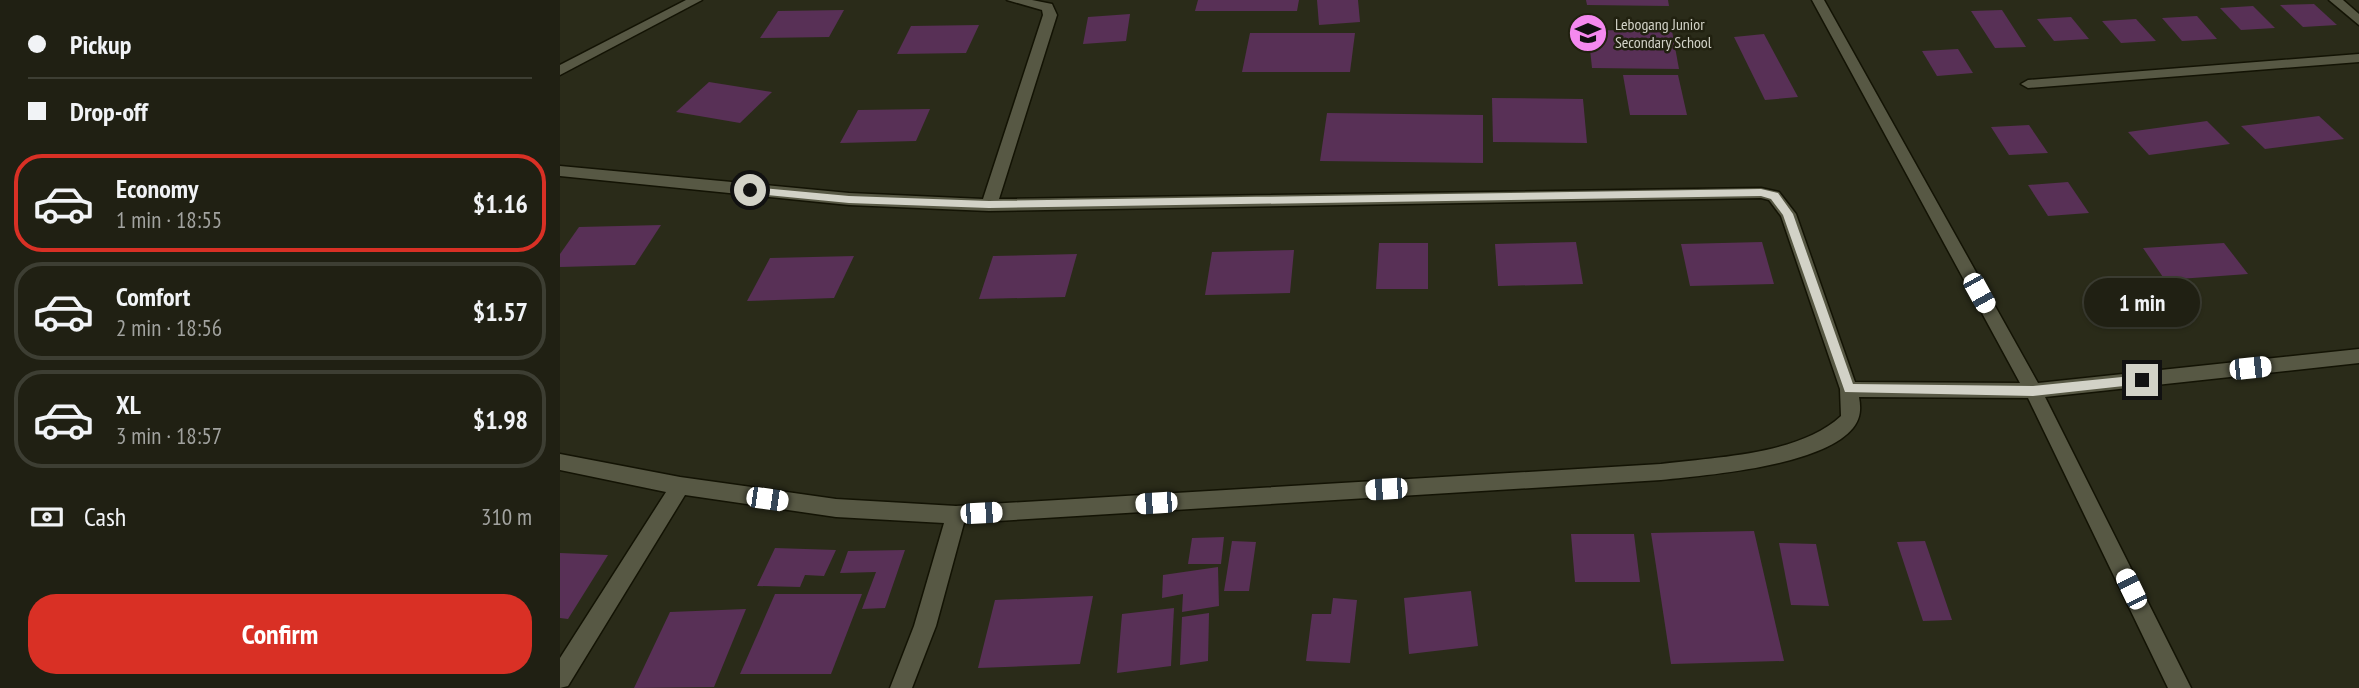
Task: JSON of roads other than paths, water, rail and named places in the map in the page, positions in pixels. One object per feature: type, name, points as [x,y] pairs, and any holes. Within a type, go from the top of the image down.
[{"type":"street","points":[[560,71],[696,0]]},
{"type":"street","points":[[989,205],[1050,15],[1047,7],[1013,0]]},
{"type":"street","points":[[1818,0],[2033,391],[2180,688]]},
{"type":"street","points":[[2335,0],[2359,21]]},
{"type":"street","points":[[2028,84],[2359,58]]},
{"type":"street","points":[[560,171],[849,199],[989,205],[1761,193],[1774,196],[1788,214],[1849,389],[1851,416],[1847,424],[1830,436],[1803,447],[1713,465],[1661,472],[956,514],[836,508],[680,486],[560,462]]},
{"type":"street","points":[[1849,389],[2033,391],[2359,356]]},
{"type":"street","points":[[560,678],[680,486]]},
{"type":"street","points":[[901,688],[925,626],[956,514]]},
{"type":"place","name":"Lebogang Junior Secondary School","points":[[1588,33]]}]
